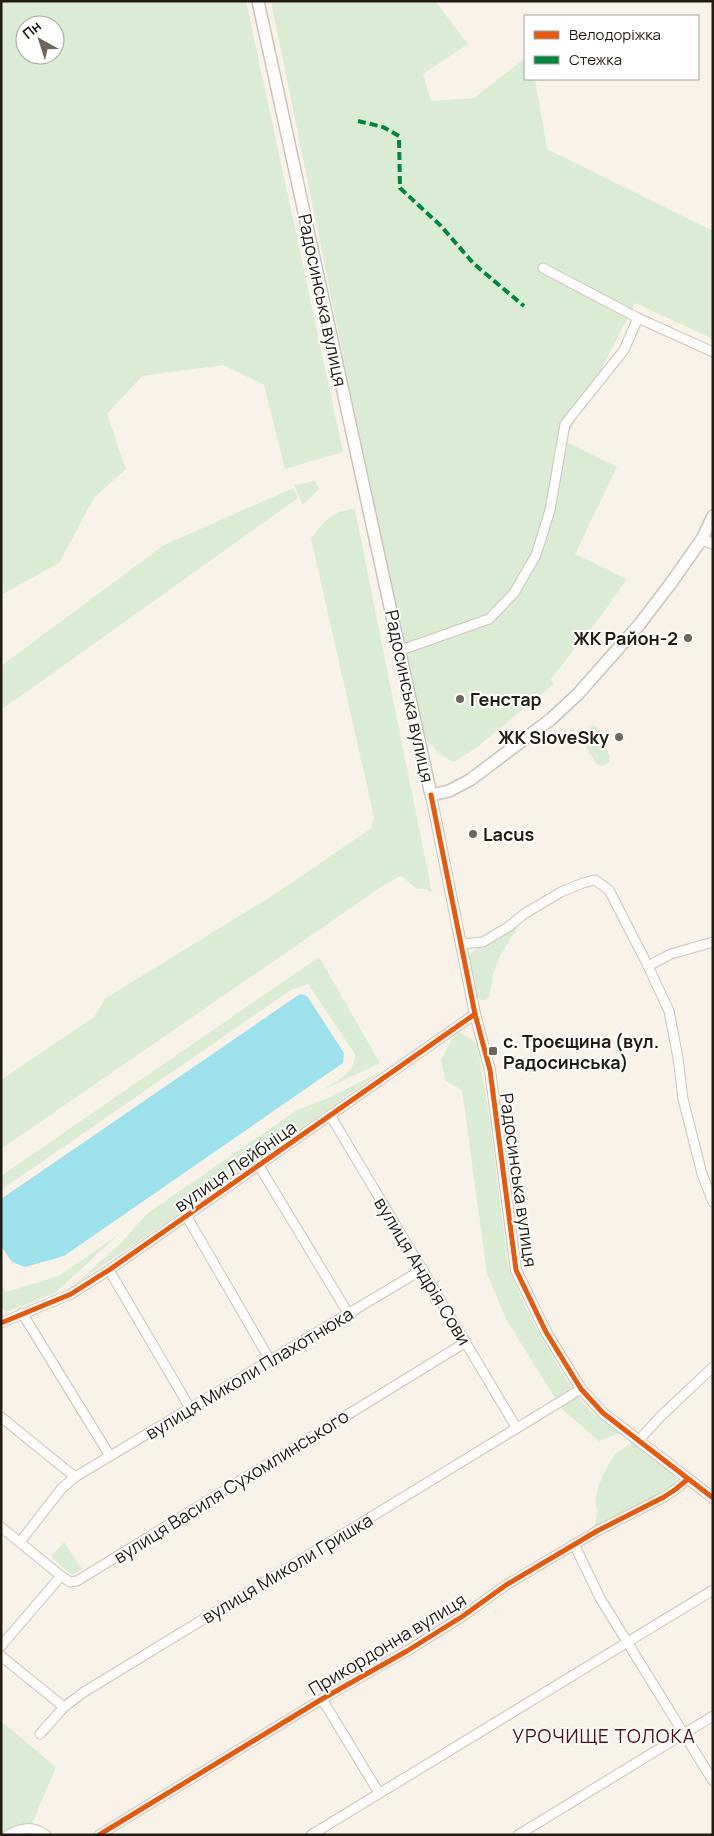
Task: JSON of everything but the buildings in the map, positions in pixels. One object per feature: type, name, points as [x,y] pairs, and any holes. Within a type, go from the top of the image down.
[{"type":"main road","name":"Радосинська вулиця","points":[[258,1],[401,650],[431,795]]},
{"type":"main road","points":[[431,795],[449,791],[470,780],[551,719],[578,694],[639,625],[671,583],[708,541],[713,516]]},
{"type":"street","points":[[543,268],[638,318],[713,352]]},
{"type":"street","points":[[401,650],[489,619],[514,593],[536,555],[550,510],[565,424],[624,350],[638,318]]},
{"type":"street","name":"Радосинська вулиця","points":[[431,795],[475,1014],[490,1070],[516,1270],[546,1332],[581,1389],[603,1413],[713,1498]]},
{"type":"street","points":[[461,944],[483,942],[561,892],[583,883],[595,880],[609,890],[669,1011],[678,1058],[683,1099],[702,1174],[713,1202]]},
{"type":"street","points":[[648,966],[671,954],[713,942]]},
{"type":"street","name":"вулиця Лейбніца","points":[[1,1322],[71,1294],[109,1270],[475,1014]]},
{"type":"street","name":"вулиця Андрія Сови","points":[[330,1115],[516,1427]]},
{"type":"street","points":[[259,1166],[348,1313]]},
{"type":"street","points":[[186,1217],[270,1360]]},
{"type":"street","name":"вулиця Миколи Плахотнюка","points":[[20,1542],[62,1488],[75,1477],[423,1269]]},
{"type":"street","points":[[109,1270],[190,1408]]},
{"type":"street","points":[[22,1314],[110,1456]]},
{"type":"street","name":"вулиця Василя Сухомлинського","points":[[61,1576],[70,1582],[77,1581],[466,1342]]},
{"type":"street","points":[[639,1440],[713,1366]]},
{"type":"street","name":"вулиця Миколи Гришка","points":[[40,1734],[64,1707],[84,1692],[581,1389]]},
{"type":"street","points":[[1,1417],[75,1477]]},
{"type":"street","name":"Прикордонна вулиця","points":[[99,1835],[322,1699],[407,1651],[463,1616],[506,1585],[574,1544],[664,1497],[688,1479]]},
{"type":"street","points":[[1,1527],[61,1576],[1,1646]]},
{"type":"street","points":[[574,1544],[600,1598],[713,1781]]},
{"type":"street","points":[[311,1835],[713,1590]]},
{"type":"street","points":[[1,1656],[64,1707]]},
{"type":"street","points":[[322,1699],[379,1793]]},
{"type":"street","points":[[518,1835],[713,1716]]},
{"type":"street","points":[[8,1835],[17,1830],[32,1828],[46,1835]]},
{"type":"green space","points":[[1,1],[246,1],[343,452],[285,469],[264,385],[223,365],[142,376],[107,414],[126,469],[94,498],[59,563],[1,595]]},
{"type":"green space","points":[[271,1],[435,1],[468,44],[423,74],[431,101],[474,98],[524,59],[524,80],[535,80],[547,149],[713,231],[713,339],[635,303],[565,441],[617,467],[575,554],[627,579],[551,679],[553,685],[476,748],[454,762],[440,755],[425,738],[349,385]]},
{"type":"green space","points":[[315,481],[319,489],[303,505],[294,485]]},
{"type":"green space","points":[[293,488],[298,498],[1,710],[1,666],[164,545]]},
{"type":"green space","points":[[355,509],[432,893],[426,889],[417,889],[401,876],[387,883],[1,1149],[1,1080],[94,1017],[106,998],[275,894],[370,829],[374,817],[311,538],[329,518],[340,512]]},
{"type":"green space","points":[[592,725],[597,727],[610,757],[609,762],[602,766],[596,764],[581,738]]},
{"type":"green space","points":[[519,926],[500,956],[493,976],[489,998],[482,1000],[477,998],[470,954]]},
{"type":"green space","points":[[319,957],[380,1063],[323,1090],[349,1071],[355,1054],[308,984],[291,990],[1,1190],[1,1176]]},
{"type":"green space","points":[[459,1032],[477,1043],[490,1122],[508,1264],[529,1313],[572,1389],[555,1398],[506,1319],[487,1274],[462,1090],[446,1081],[441,1060],[454,1035]]},
{"type":"green space","points":[[383,1070],[232,1178],[74,1285],[120,1244],[148,1213],[297,1110],[333,1096]]},
{"type":"green space","points":[[119,1234],[55,1293],[6,1312],[1,1306],[1,1284],[6,1292],[59,1276]]},
{"type":"green space","points":[[577,1395],[591,1411],[620,1433],[599,1441],[563,1410],[560,1406]]},
{"type":"green space","points":[[632,1442],[676,1476],[677,1484],[672,1489],[594,1530],[598,1511],[595,1504],[598,1487],[615,1454]]},
{"type":"green space","points":[[64,1542],[82,1569],[72,1575],[51,1557]]},
{"type":"green space","points":[[1,1721],[56,1767],[31,1826],[40,1835],[1,1835]]},
{"type":"water","points":[[300,994],[307,996],[344,1053],[343,1063],[64,1256],[25,1267],[12,1262],[1,1246],[1,1199]]},
{"type":"marked path","points":[[358,121],[383,127],[399,136],[400,188],[441,226],[474,264],[524,306]]},
{"type":"cycle path","points":[[431,795],[475,1014],[490,1070],[516,1270],[546,1332],[581,1389],[603,1413],[713,1498]]},
{"type":"cycle path","points":[[1,1323],[71,1294],[109,1270],[475,1014]]},
{"type":"cycle path","points":[[99,1835],[322,1699],[407,1651],[463,1616],[506,1585],[597,1531],[664,1497],[688,1479]]},
{"type":"place","name":"ЖК Район-2","points":[[688,638]]},
{"type":"place","name":"Генстар","points":[[460,699]]},
{"type":"place","name":"ЖК SloveSky","points":[[619,737]]},
{"type":"place","name":"Lacus","points":[[473,834]]},
{"type":"place","name":"с. Троєщина (вул. Радосинська)","points":[[493,1051]]},
{"type":"district","name":"УРОЧИЩЕ ТОЛОКА","points":[[604,1736]]}]
